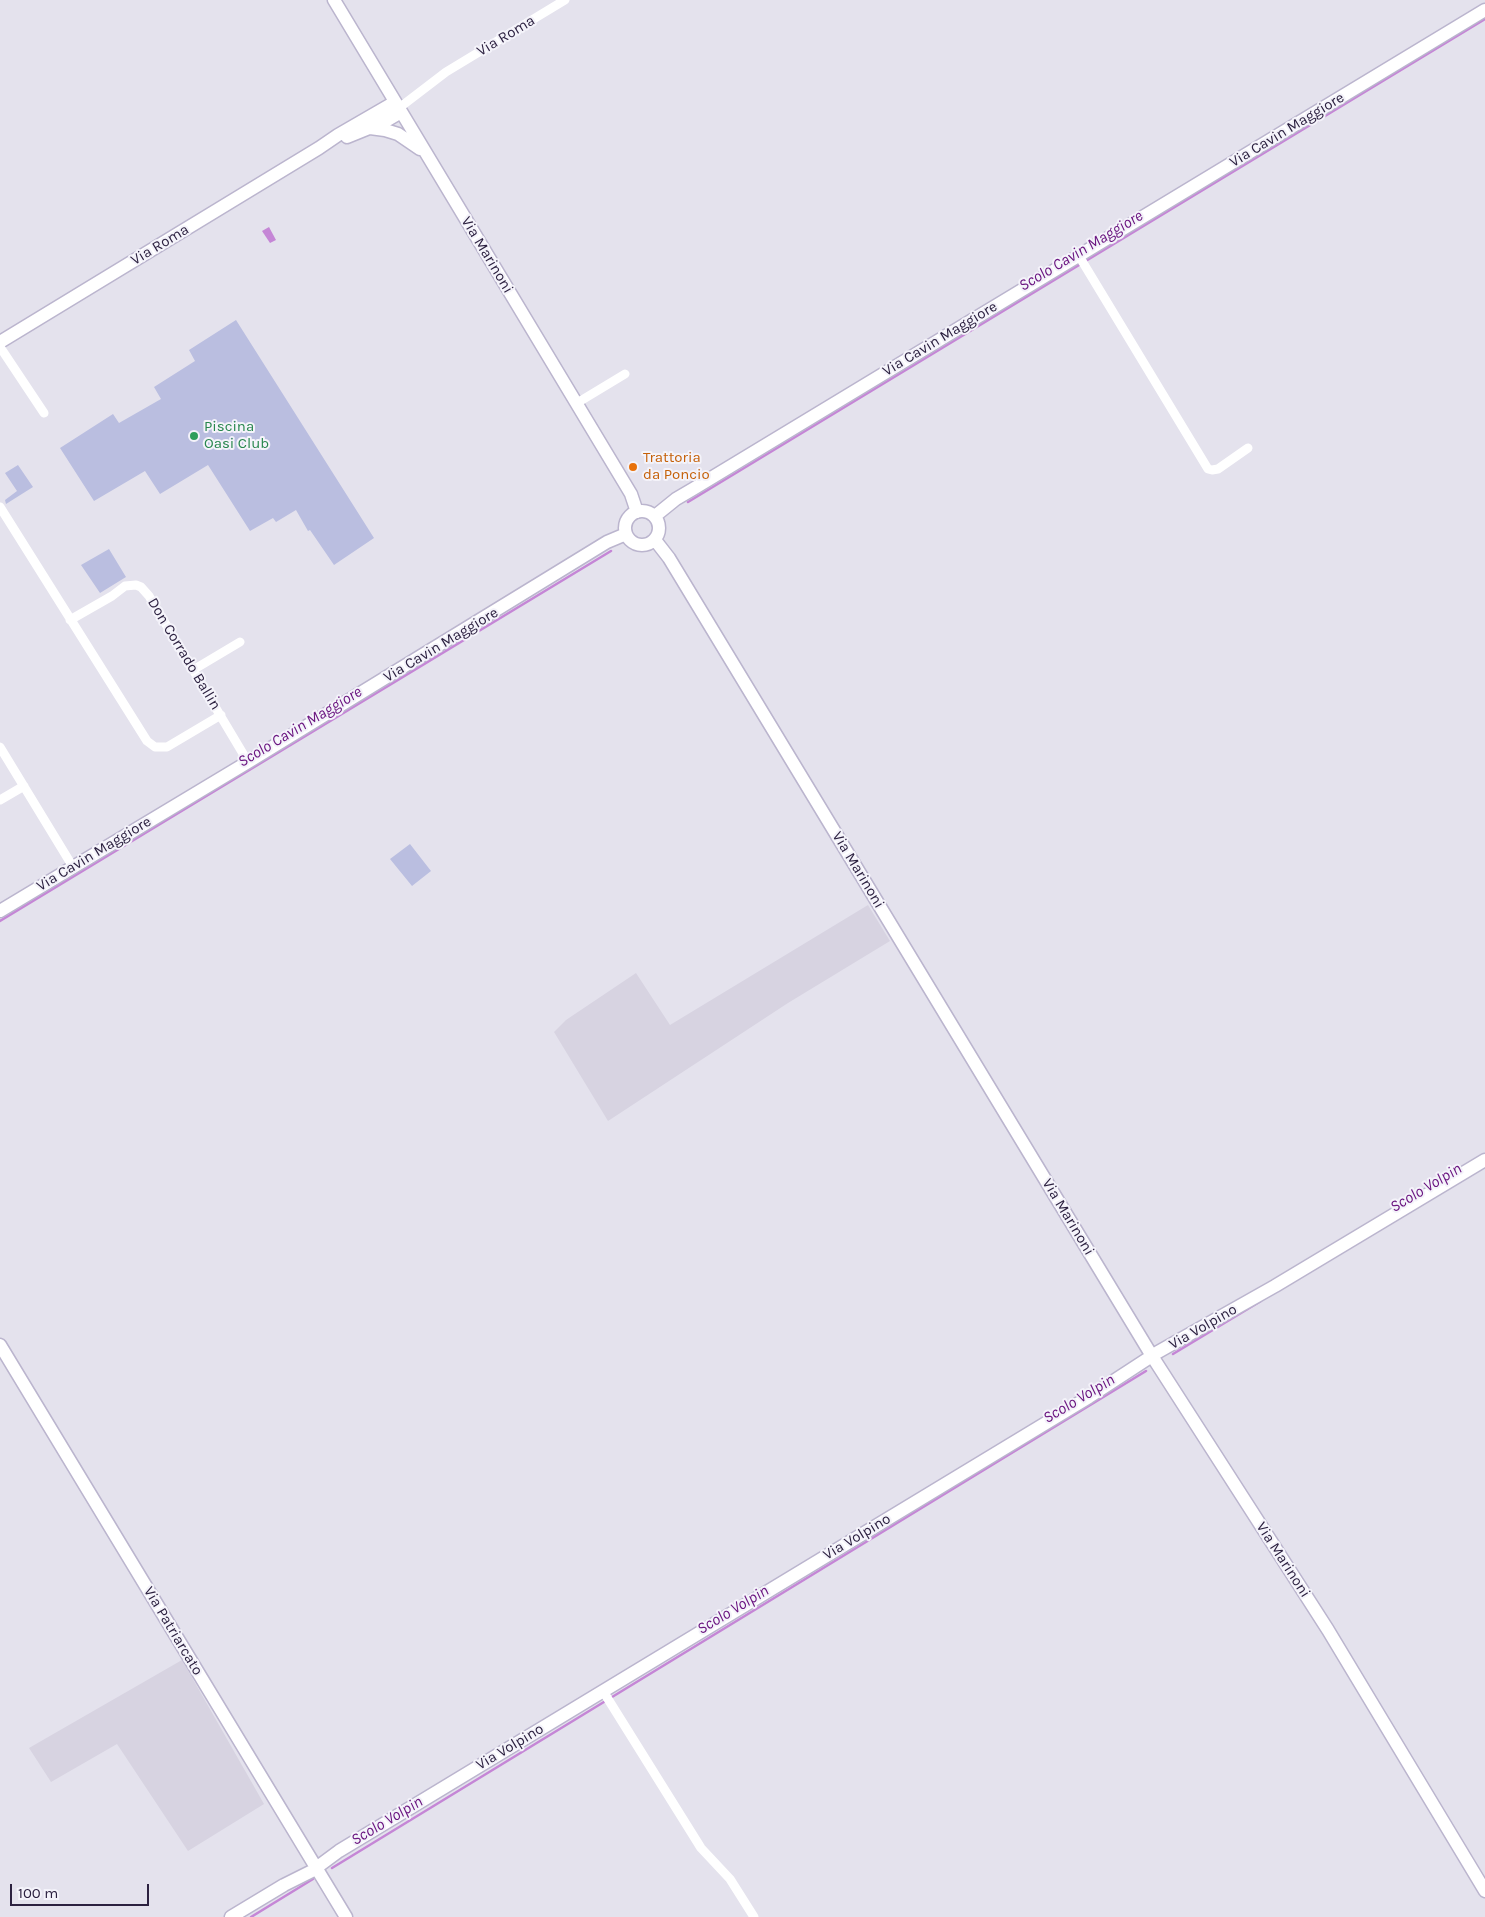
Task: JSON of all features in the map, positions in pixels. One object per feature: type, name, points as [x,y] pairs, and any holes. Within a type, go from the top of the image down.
[{"type":"street","name":"Via Marinoni","points":[[334,0],[631,494],[637,512]]},
{"type":"street","name":"Via Roma","points":[[398,107],[446,72],[565,0]]},
{"type":"street","points":[[1480,0],[1485,9]]},
{"type":"street","name":"Via Cavin Maggiore","points":[[655,516],[682,496],[1082,262],[1485,9]]},
{"type":"street","points":[[320,148],[384,122],[398,107]]},
{"type":"street","points":[[320,148],[338,135],[398,107]]},
{"type":"street","points":[[370,128],[398,134],[425,153]]},
{"type":"street","name":"Via Roma","points":[[0,342],[320,148]]},
{"type":"street","points":[[1082,262],[1208,469],[1218,469],[1248,448]]},
{"type":"street","points":[[0,347],[44,413]]},
{"type":"street","points":[[577,403],[625,374]]},
{"type":"street","name":"Don Corrado Ballin","points":[[0,507],[143,736],[152,745],[161,748],[173,745],[221,715]]},
{"type":"street","points":[[637,512],[648,512],[655,516],[659,528],[655,540],[647,545],[638,545],[630,541],[626,534],[626,522],[630,516],[637,512]]},
{"type":"street","name":"Via Cavin Maggiore","points":[[0,911],[248,762],[607,542],[626,534]]},
{"type":"street","name":"Via Marinoni","points":[[655,540],[672,562],[1152,1356],[1328,1630],[1485,1891]]},
{"type":"street","name":"Don Corrado Ballin","points":[[70,620],[125,586],[136,585],[146,592],[248,762]]},
{"type":"street","points":[[193,670],[240,642]]},
{"type":"street","points":[[0,747],[73,867]]},
{"type":"street","points":[[0,800],[24,786]]},
{"type":"street","name":"Via Volpino","points":[[230,1917],[316,1868],[339,1851],[607,1696],[1152,1356],[1275,1286],[1485,1160]]},
{"type":"street","name":"Via Patriarcato","points":[[0,1344],[346,1917]]},
{"type":"street","points":[[607,1696],[701,1848],[730,1879],[754,1917]]},
{"type":"shaded area","points":[[269,227],[276,240],[270,243],[262,231]]},
{"type":"shaded area","name":"Piscina Oasi Club","points":[[236,320],[374,538],[334,565],[310,530],[308,531],[296,510],[276,522],[273,518],[250,531],[208,465],[160,494],[145,471],[94,501],[60,448],[113,414],[119,423],[161,399],[154,387],[195,361],[189,350]]},
{"type":"shaded area","points":[[18,465],[33,487],[6,504],[5,500],[17,491],[5,473]]},
{"type":"shaded area","points":[[109,549],[126,577],[100,593],[81,565]]},
{"type":"shaded area","points":[[410,844],[431,871],[412,886],[390,859]]},
{"type":"shaded area","points":[[868,905],[890,941],[788,1003],[608,1121],[554,1032],[566,1020],[636,973],[670,1025]]},
{"type":"shaded area","points":[[182,1660],[264,1804],[188,1851],[117,1744],[51,1782],[29,1748]]},
{"type":"waterway","name":"Scolo Cavin Maggiore","points":[[688,502],[1485,19]]},
{"type":"waterway","name":"Scolo Cavin Maggiore","points":[[0,921],[611,551]]},
{"type":"waterway","name":"Scolo Volpin","points":[[1173,1354],[1261,1301]]},
{"type":"waterway","name":"Scolo Volpin","points":[[332,1868],[1146,1371]]},
{"type":"waterway","name":"Scolo Volpin","points":[[251,1917],[313,1879]]},
{"type":"place","name":"Piscina Oasi Club","points":[[194,436]]},
{"type":"place","name":"Trattoria da Poncio","points":[[633,467]]}]
